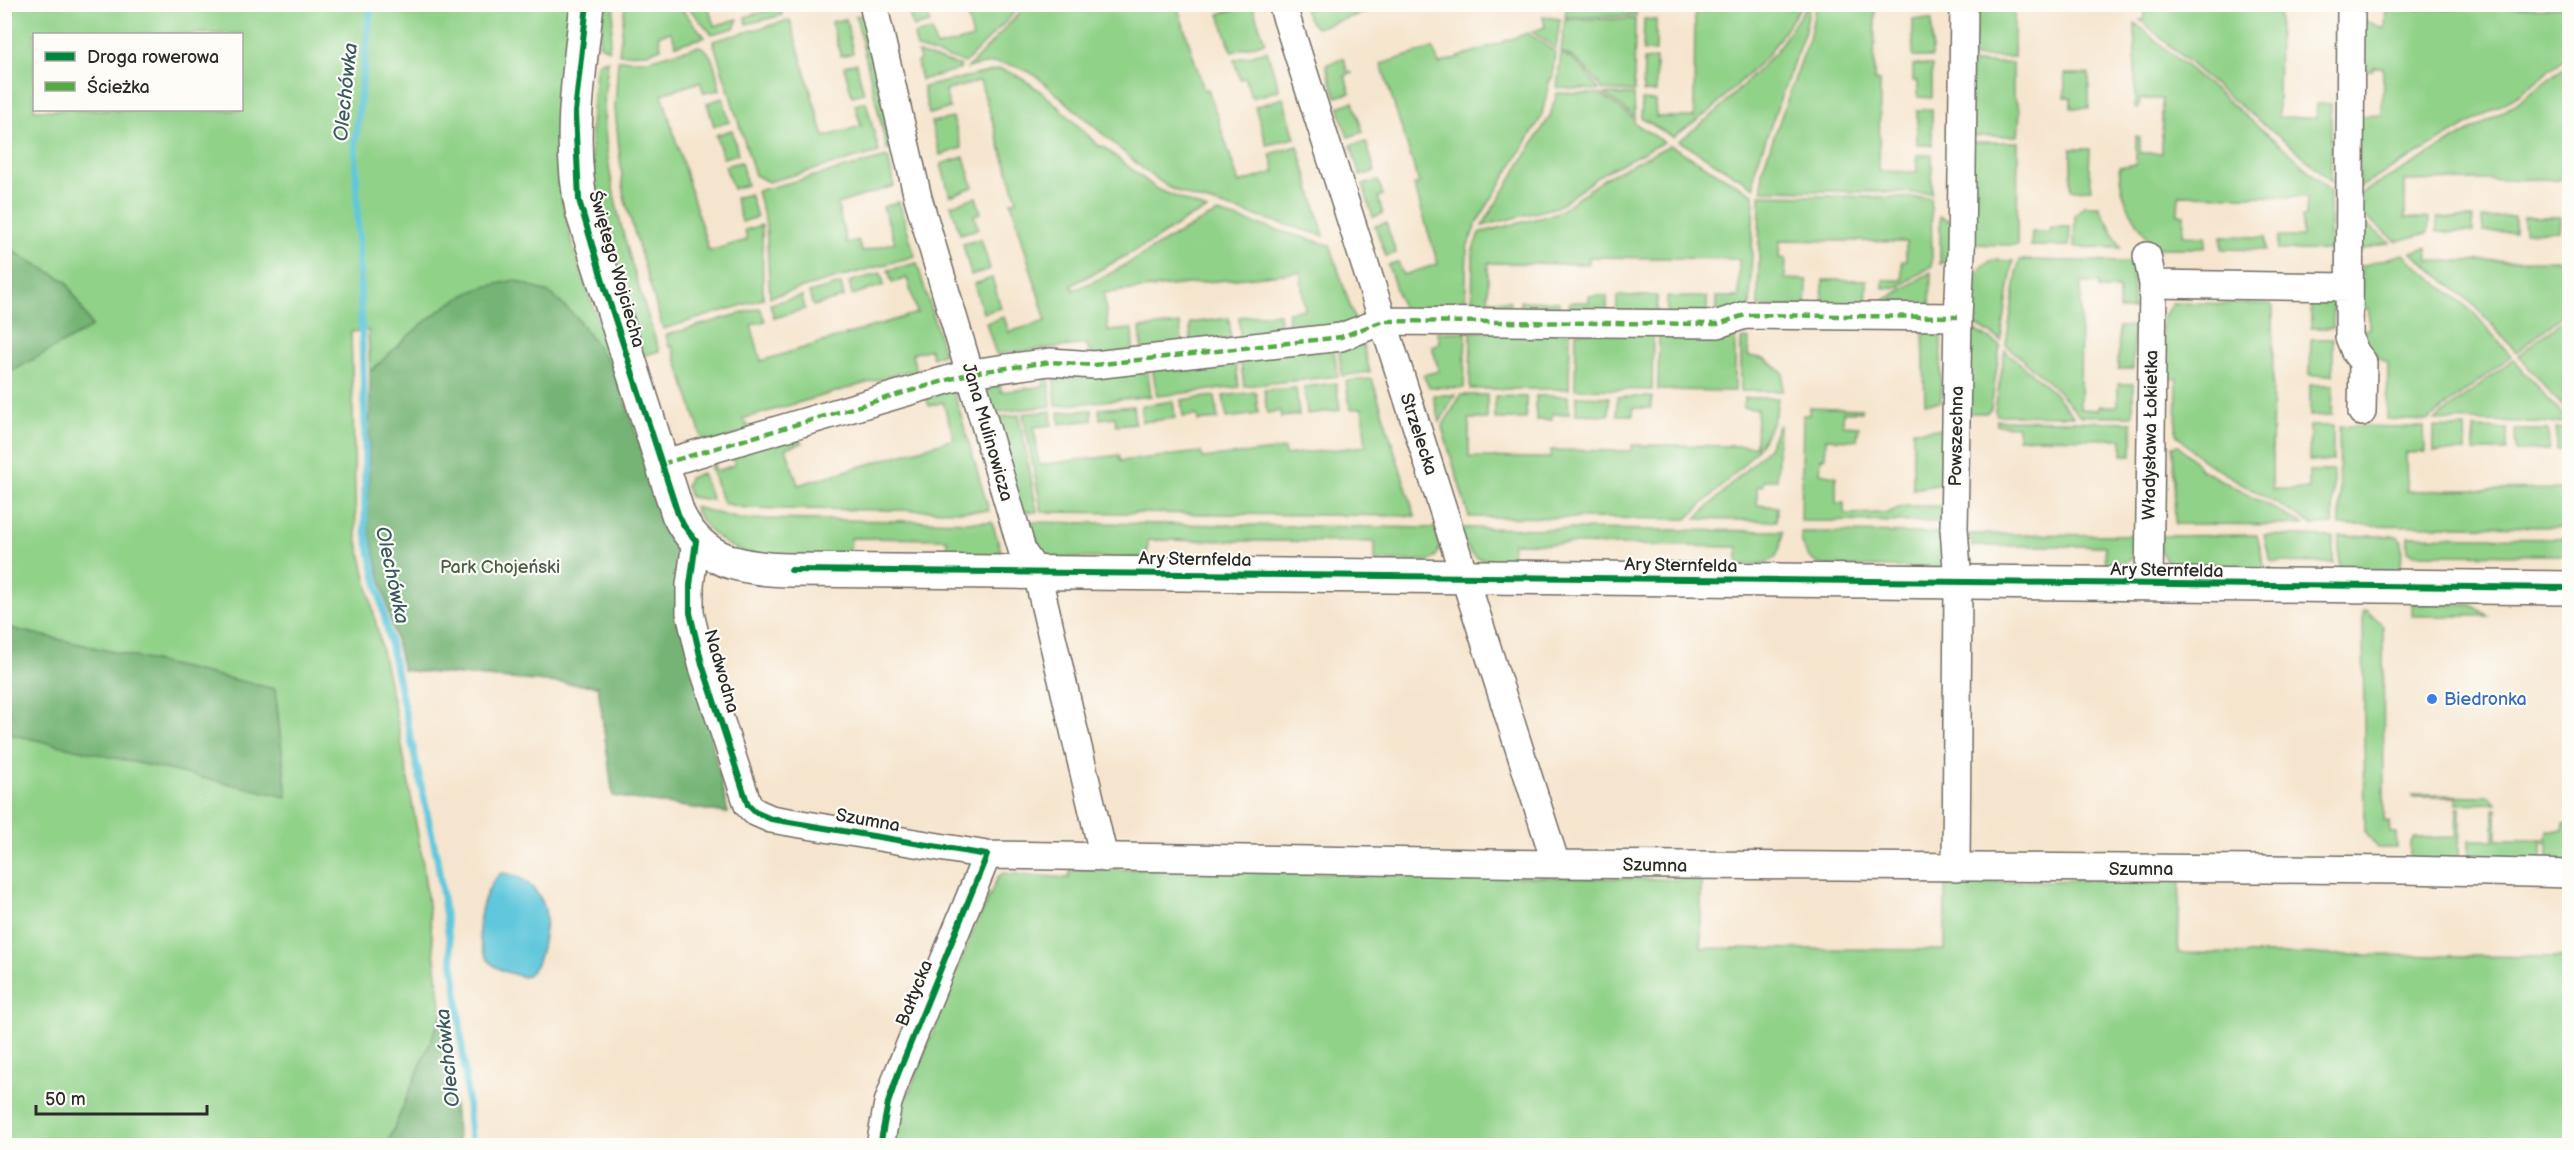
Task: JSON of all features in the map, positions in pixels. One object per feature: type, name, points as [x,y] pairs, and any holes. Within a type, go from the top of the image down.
[{"type":"street","name":"Świętego Wojciecha","points":[[587,4],[575,112],[579,200],[662,465]]},
{"type":"street","name":"Jana Mulinowicza","points":[[873,4],[918,198],[1023,553],[1037,573],[1104,858]]},
{"type":"street","name":"Strzelecka","points":[[1282,4],[1556,864]]},
{"type":"street","name":"Powszechna","points":[[1956,868],[1958,583],[1954,528],[1964,4]]},
{"type":"street","points":[[2351,4],[2349,337],[2355,352],[2363,362],[2362,412]]},
{"type":"street","name":"Władysława Łokietka","points":[[2147,256],[2153,284],[2149,585]]},
{"type":"street","points":[[2153,284],[2349,286]]},
{"type":"street","points":[[662,465],[971,373],[1050,362],[1094,365],[1341,337],[1383,321],[1718,324],[1745,315],[1958,317]]},
{"type":"street","name":"Ary Sternfelda","points":[[662,465],[678,514],[696,541],[707,551],[726,561],[749,568],[1465,578],[2570,588]]},
{"type":"street","name":"Nadwodna","points":[[696,541],[690,585],[690,612],[702,664],[748,805]]},
{"type":"street","name":"Szumna","points":[[748,805],[755,812],[771,819],[987,855],[1556,864],[2384,870],[2570,874]]},
{"type":"street","name":"Bałtycka","points":[[880,1146],[888,1103],[898,1074],[987,855]]},
{"type":"green space","points":[[1808,4],[1810,5],[1805,31],[1755,169],[1754,187],[1679,141],[1716,112],[1774,54]]},
{"type":"green space","name":"Park Chojeński","points":[[5,5],[571,5],[558,119],[560,187],[570,235],[617,375],[577,318],[480,289],[445,307],[627,488],[728,813],[613,796],[598,686],[410,671],[377,534],[372,370],[370,372],[368,330],[351,332],[356,533],[397,719],[422,857],[442,1014],[387,1145],[5,1145],[5,733],[287,796],[275,689],[5,627],[5,375],[92,326],[66,281],[5,247]]},
{"type":"green space","points":[[603,5],[615,5],[609,50],[599,44]]},
{"type":"green space","points":[[625,5],[678,5],[705,37],[676,45],[671,32],[659,35],[661,48],[647,53],[619,54]]},
{"type":"green space","points":[[686,5],[708,5],[714,26],[738,19],[734,28],[712,34]]},
{"type":"green space","points":[[907,5],[926,5],[930,23],[913,27]]},
{"type":"green space","points":[[965,5],[1021,6],[965,63],[917,48],[914,35],[932,31],[936,47],[973,38]]},
{"type":"green space","points":[[1027,5],[1177,5],[1204,90],[1208,89],[1239,183],[1275,172],[1270,154],[1298,146],[1324,236],[1191,197],[1168,187],[1143,169],[1035,75],[1010,65],[994,63],[968,68]]},
{"type":"green space","points":[[1252,5],[1265,42],[1232,52],[1219,14]]},
{"type":"green space","points":[[1302,5],[1365,5],[1367,12],[1316,28]]},
{"type":"green space","points":[[1567,5],[1636,5],[1636,16],[1565,17]]},
{"type":"green space","points":[[1695,5],[1802,5],[1768,55],[1709,112],[1673,137],[1641,118],[1642,100],[1655,101],[1656,117],[1694,117]]},
{"type":"green space","points":[[1816,5],[1875,5],[1874,80],[1880,81],[1879,171],[1917,172],[1917,155],[1932,155],[1932,193],[1762,190],[1762,170],[1809,39]]},
{"type":"green space","points":[[1971,5],[2014,5],[2014,57],[1971,57]]},
{"type":"green space","points":[[2144,5],[2279,5],[2278,117],[2316,118],[2317,104],[2331,104],[2331,182],[2293,147],[2220,90],[2140,20],[2144,19]]},
{"type":"green space","points":[[2386,5],[2404,5],[2405,9],[2569,8],[2569,55],[2520,94],[2359,188],[2359,116],[2382,115],[2383,67],[2361,70],[2364,20],[2385,29]]},
{"type":"green space","points":[[779,7],[782,15],[747,24],[745,17]]},
{"type":"green space","points":[[863,15],[895,147],[887,149],[856,16]]},
{"type":"green space","points":[[1543,17],[1560,19],[1556,49],[1532,32],[1545,27]]},
{"type":"green space","points":[[846,19],[853,53],[841,56],[831,22]]},
{"type":"green space","points":[[1565,19],[1635,19],[1634,92],[1603,90],[1574,58],[1561,52]]},
{"type":"green space","points":[[1644,19],[1656,20],[1656,51],[1643,51]]},
{"type":"green space","points":[[1913,19],[1932,20],[1932,57],[1913,57]]},
{"type":"green space","points":[[790,20],[824,137],[861,126],[855,105],[866,102],[879,152],[768,182],[755,175],[713,41]]},
{"type":"green space","points":[[2135,23],[2290,153],[2330,191],[2330,250],[2277,250],[2278,237],[2302,237],[2302,217],[2306,217],[2307,197],[2179,195],[2178,214],[2184,215],[2183,235],[2206,236],[2205,248],[2154,248],[2126,201],[2120,180],[2119,167],[2136,164],[2136,136],[2140,137],[2140,153],[2162,153],[2162,99],[2140,99],[2139,108],[2135,108]]},
{"type":"green space","points":[[1528,33],[1555,52],[1552,79],[1550,79],[1541,118],[1476,224],[1467,248],[1465,314],[1404,313],[1388,265],[1398,262],[1403,275],[1438,264],[1414,185],[1419,183],[1381,64],[1433,48],[1439,64]]},
{"type":"green space","points":[[699,46],[712,58],[720,90],[704,93],[700,82],[662,94],[709,251],[747,240],[745,230],[762,225],[763,299],[663,329],[624,197],[615,108],[618,60],[648,60]]},
{"type":"green space","points":[[1267,51],[1279,90],[1252,98],[1245,78],[1240,79],[1234,60]]},
{"type":"green space","points":[[918,53],[961,66],[960,69],[921,80],[917,62],[920,60]]},
{"type":"green space","points":[[1561,54],[1578,64],[1599,90],[1557,88]]},
{"type":"green space","points":[[1344,58],[1347,71],[1352,73],[1345,76],[1350,93],[1336,97],[1326,65]]},
{"type":"green space","points":[[1656,59],[1656,92],[1643,92],[1644,60]]},
{"type":"green space","points":[[608,60],[604,110],[610,172],[623,232],[659,351],[643,356],[606,237],[592,164],[591,126],[597,63]]},
{"type":"green space","points":[[856,63],[864,93],[852,96],[844,66]]},
{"type":"green space","points":[[1971,63],[2013,63],[2013,94],[2020,111],[2018,136],[1970,136]]},
{"type":"green space","points":[[2569,64],[2569,179],[2405,181],[2405,218],[2429,218],[2428,233],[2397,241],[2360,213],[2360,194],[2513,106]]},
{"type":"green space","points":[[1913,65],[1932,65],[1932,98],[1918,97],[1918,81],[1913,81]]},
{"type":"green space","points":[[1000,69],[1014,74],[1040,91],[1100,147],[1102,146],[1157,189],[1207,210],[1190,217],[1153,241],[1072,285],[1073,290],[1110,273],[1218,213],[1330,245],[1356,324],[1289,335],[1288,312],[1305,309],[1300,272],[1104,293],[1108,331],[1132,329],[1133,353],[1093,358],[1092,351],[1088,351],[1087,344],[996,354],[986,323],[1004,317],[1009,332],[1046,321],[1011,202],[1017,200],[980,81],[945,91],[950,108],[929,114],[923,87]]},
{"type":"green space","points":[[2065,74],[2089,74],[2089,108],[2071,108],[2071,97],[2065,97]]},
{"type":"green space","points":[[1557,93],[1601,94],[1634,119],[1634,123],[1664,142],[1603,173],[1557,207],[1482,226],[1550,116]]},
{"type":"green space","points":[[1605,94],[1634,95],[1635,117]]},
{"type":"green space","points":[[723,98],[729,122],[714,126],[707,103]]},
{"type":"green space","points":[[1283,98],[1295,138],[1267,145],[1255,107]]},
{"type":"green space","points":[[1353,102],[1363,132],[1348,137],[1338,107]]},
{"type":"green space","points":[[1932,109],[1932,145],[1917,145],[1917,110]]},
{"type":"green space","points":[[953,118],[962,148],[940,155],[931,122]]},
{"type":"green space","points":[[732,130],[738,154],[723,158],[716,135]]},
{"type":"green space","points":[[1366,142],[1375,171],[1360,176],[1351,145]]},
{"type":"green space","points":[[1970,142],[2018,142],[2017,245],[1969,244]]},
{"type":"green space","points":[[1670,145],[1754,195],[1750,307],[1716,317],[1716,297],[1739,297],[1739,259],[1589,257],[1589,264],[1488,263],[1488,300],[1510,301],[1509,314],[1472,313],[1473,250],[1479,233],[1560,211],[1605,178]]},
{"type":"green space","points":[[2071,149],[2090,149],[2089,172],[2092,189],[2071,190]]},
{"type":"green space","points":[[888,157],[894,186],[837,204],[847,244],[858,240],[862,252],[895,242],[883,207],[899,202],[915,256],[770,297],[766,224],[757,191]]},
{"type":"green space","points":[[964,157],[973,187],[950,196],[941,164]]},
{"type":"green space","points":[[741,162],[747,185],[733,189],[725,166]]},
{"type":"green space","points":[[1378,181],[1383,195],[1378,197],[1383,214],[1373,217],[1363,185]]},
{"type":"green space","points":[[750,194],[757,217],[742,222],[735,198]]},
{"type":"green space","points":[[1760,195],[1931,198],[1932,266],[1898,287],[1883,288],[1883,280],[1902,280],[1902,261],[1906,260],[1906,242],[1780,240],[1779,258],[1786,259],[1785,279],[1807,280],[1806,307],[1758,307]]},
{"type":"green space","points":[[976,197],[981,213],[974,215],[978,229],[960,234],[951,205]]},
{"type":"green space","points":[[2084,206],[2099,206],[2121,248],[2074,247],[2075,215]]},
{"type":"green space","points":[[1940,216],[1955,224],[1954,258],[1940,264]]},
{"type":"green space","points":[[2514,217],[2514,232],[2483,232],[2482,218]]},
{"type":"green space","points":[[2523,217],[2560,217],[2559,231],[2524,232]]},
{"type":"green space","points":[[2437,218],[2473,218],[2473,232],[2437,232]]},
{"type":"green space","points":[[2360,220],[2390,242],[2361,250]]},
{"type":"green space","points":[[1386,223],[1396,253],[1386,256],[1375,226]]},
{"type":"green space","points":[[2051,227],[2070,227],[2069,246],[2031,246],[2032,232],[2051,232]]},
{"type":"green space","points":[[2222,236],[2265,237],[2265,250],[2222,249]]},
{"type":"green space","points":[[981,239],[990,269],[971,275],[963,244]]},
{"type":"green space","points":[[5,247],[66,281],[92,327],[5,375]]},
{"type":"green space","points":[[2427,247],[2428,261],[2569,260],[2569,311],[2516,352],[2477,308],[2411,252]]},
{"type":"green space","points":[[2403,254],[2474,313],[2511,356],[2427,421],[2387,419],[2388,363],[2371,350],[2363,330],[2369,329],[2369,309],[2362,309],[2361,266]]},
{"type":"green space","points":[[1992,260],[2013,261],[2001,340],[1968,320],[1971,286],[1978,272]]},
{"type":"green space","points":[[2019,260],[2130,262],[2133,270],[2133,310],[2119,310],[2119,289],[2099,289],[2099,283],[2081,283],[2080,409],[2099,410],[2099,406],[2118,406],[2118,384],[2133,384],[2133,416],[2080,416],[2056,389],[2006,345]]},
{"type":"green space","points":[[917,263],[944,353],[933,358],[930,349],[912,354],[916,371],[946,364],[949,372],[919,382],[908,371],[742,419],[752,431],[704,444],[672,346],[669,347],[666,335],[760,308],[765,321],[751,325],[761,361],[917,313],[907,278],[892,283],[888,270]]},
{"type":"green space","points":[[1931,272],[1930,309],[1881,309],[1881,302]]},
{"type":"green space","points":[[881,273],[884,285],[852,295],[849,282]]},
{"type":"green space","points":[[992,278],[1001,308],[983,313],[974,284]]},
{"type":"green space","name":"Park Chojeński","points":[[515,280],[551,294],[577,318],[617,375],[682,571],[705,711],[728,813],[613,796],[598,686],[403,670],[368,527],[370,372],[421,325],[448,305],[478,289]]},
{"type":"green space","points":[[1823,280],[1867,280],[1866,309],[1822,308]]},
{"type":"green space","points":[[841,284],[844,297],[813,306],[809,293]]},
{"type":"green space","points":[[802,296],[805,309],[774,318],[770,304]]},
{"type":"green space","points":[[1589,296],[1607,296],[1607,314],[1569,314],[1569,302],[1589,302]]},
{"type":"green space","points":[[1617,296],[1657,296],[1657,315],[1617,315]]},
{"type":"green space","points":[[1667,297],[1707,297],[1707,316],[1667,315]]},
{"type":"green space","points":[[2327,297],[2333,301],[2333,328],[2311,328],[2311,298]]},
{"type":"green space","points":[[1520,301],[1559,302],[1558,313],[1520,313]]},
{"type":"green space","points":[[2172,303],[2271,304],[2273,307],[2272,489],[2309,489],[2309,471],[2333,471],[2333,524],[2313,525],[2202,460],[2176,434],[2177,379],[2159,378],[2162,320]]},
{"type":"green space","points":[[1279,313],[1281,336],[1240,341],[1239,317]]},
{"type":"green space","points":[[2569,316],[2569,414],[2518,355]]},
{"type":"green space","points":[[1229,318],[1231,342],[1191,346],[1190,323]]},
{"type":"green space","points":[[1180,324],[1182,348],[1142,353],[1140,328]]},
{"type":"green space","points":[[1941,325],[1941,402],[1925,403],[1923,326]]},
{"type":"green space","points":[[2119,327],[2133,327],[2133,369],[2118,369]]},
{"type":"green space","points":[[1972,329],[2000,345],[1991,409],[1986,413],[1968,413]]},
{"type":"green space","points":[[1471,331],[1570,332],[1569,389],[1470,389]]},
{"type":"green space","points":[[1437,332],[1466,332],[1464,388],[1429,387],[1423,375],[1439,371],[1432,346],[1440,344]]},
{"type":"green space","points":[[1576,332],[1653,332],[1652,390],[1575,389]]},
{"type":"green space","points":[[1659,333],[1726,337],[1726,333],[1735,333],[1735,391],[1658,390]]},
{"type":"green space","points":[[1361,338],[1370,372],[1342,376],[1338,345]]},
{"type":"green space","points":[[1741,339],[1749,339],[1748,356],[1765,360],[1783,373],[1783,391],[1741,391]]},
{"type":"green space","points":[[2311,339],[2333,339],[2333,375],[2310,375]]},
{"type":"green space","points":[[1333,345],[1338,376],[1244,386],[1240,356]]},
{"type":"green space","points":[[2005,350],[2053,392],[2073,416],[1997,415],[1995,411]]},
{"type":"green space","points":[[1235,357],[1239,387],[1157,396],[1152,366]]},
{"type":"green space","points":[[2513,359],[2569,423],[2435,420]]},
{"type":"green space","points":[[1147,367],[1151,396],[1056,406],[1054,378]]},
{"type":"green space","points":[[1045,370],[1048,370],[1051,406],[991,413],[980,378],[999,375],[1001,392],[1044,386]]},
{"type":"green space","points":[[1372,379],[1415,516],[1042,512],[1023,414],[1051,411],[1052,425],[1034,427],[1039,465],[1119,455],[1120,461],[1201,452],[1203,458],[1284,449],[1285,455],[1366,446],[1362,408],[1350,409],[1346,381]]},
{"type":"green space","points":[[1336,383],[1340,410],[1307,414],[1304,387]]},
{"type":"green space","points":[[2310,385],[2333,385],[2332,415],[2310,416]]},
{"type":"green space","points":[[1296,388],[1299,415],[1281,417],[1280,411],[1267,413],[1264,390]]},
{"type":"green space","points":[[953,389],[989,511],[746,508],[723,503],[708,459],[712,458],[716,471],[735,465],[732,452],[791,433],[802,443],[786,448],[798,485],[954,439],[943,402],[929,406],[925,394]]},
{"type":"green space","points":[[1256,392],[1258,414],[1227,418],[1223,396]]},
{"type":"green space","points":[[1433,395],[1455,395],[1440,422]]},
{"type":"green space","points":[[1461,395],[1487,395],[1487,419],[1469,419],[1469,457],[1551,458],[1551,450],[1631,451],[1632,445],[1756,446],[1757,409],[1743,408],[1744,398],[1778,398],[1775,416],[1757,449],[1730,479],[1687,519],[1469,517],[1442,427]]},
{"type":"green space","points":[[1215,396],[1218,419],[1198,421],[1197,415],[1183,417],[1181,400]]},
{"type":"green space","points":[[1495,396],[1526,397],[1526,419],[1495,419]]},
{"type":"green space","points":[[1536,396],[1568,396],[1569,414],[1552,414],[1552,420],[1536,420]]},
{"type":"green space","points":[[1577,396],[1609,397],[1609,415],[1576,414]]},
{"type":"green space","points":[[1617,397],[1652,397],[1651,408],[1633,408],[1633,415],[1617,415]]},
{"type":"green space","points":[[1173,401],[1175,418],[1142,422],[1141,406]]},
{"type":"green space","points":[[1133,406],[1135,423],[1116,425],[1115,417],[1100,419],[1099,409]]},
{"type":"green space","points":[[1809,407],[1862,409],[1862,412],[1843,412],[1843,425],[1859,426],[1857,440],[1826,439],[1825,458],[1821,458],[1820,473],[1836,476],[1836,503],[1844,503],[1844,514],[1887,513],[1904,506],[1946,506],[1947,522],[1801,521],[1803,415],[1809,415]]},
{"type":"green space","points":[[1092,410],[1092,420],[1060,424],[1059,412]]},
{"type":"green space","points":[[1019,415],[1037,512],[1020,511],[993,418]]},
{"type":"green space","points":[[1996,420],[2132,422],[2132,455],[2122,455],[2122,439],[2018,438],[2018,426],[1996,425]]},
{"type":"green space","points":[[1779,424],[1777,480],[1764,480],[1762,486],[1757,486],[1757,505],[1777,507],[1776,521],[1696,519],[1768,448]]},
{"type":"green space","points":[[2310,426],[2333,426],[2333,461],[2309,461]]},
{"type":"green space","points":[[2339,426],[2424,427],[2425,452],[2406,453],[2407,491],[2569,489],[2569,527],[2340,525]]},
{"type":"green space","points":[[2434,427],[2465,428],[2466,451],[2434,452]]},
{"type":"green space","points":[[2474,428],[2507,429],[2507,451],[2474,451]]},
{"type":"green space","points":[[1947,429],[1946,483],[1913,489],[1913,430]]},
{"type":"green space","points":[[2556,429],[2569,429],[2569,450],[2556,450]]},
{"type":"green space","points":[[2515,430],[2548,430],[2549,450],[2516,451]]},
{"type":"green space","points":[[2179,445],[2202,470],[2304,525],[2175,524],[2173,446]]},
{"type":"green space","points":[[702,473],[712,500],[690,497],[686,486],[689,478]]},
{"type":"green space","points":[[694,507],[739,519],[992,522],[1001,551],[992,556],[947,556],[947,539],[851,538],[850,555],[789,557],[753,554],[726,544],[718,538],[710,531]]},
{"type":"green space","points":[[1023,522],[1436,528],[1439,550],[1430,561],[1375,561],[1375,542],[1148,540],[1147,558],[1051,558],[1036,550]]},
{"type":"green space","points":[[1458,528],[1782,531],[1779,551],[1771,560],[1765,563],[1738,565],[1738,547],[1513,543],[1512,561],[1490,560],[1472,554]]},
{"type":"green space","points":[[1801,532],[1947,533],[1943,568],[1823,566],[1806,553],[1802,544]]},
{"type":"green space","points":[[1971,534],[2138,535],[2134,557],[2115,569],[2106,568],[2105,546],[1972,546]]},
{"type":"green space","points":[[2257,535],[2265,570],[2179,569],[2163,556],[2157,536]]},
{"type":"green space","points":[[2264,535],[2333,537],[2333,563],[2273,562],[2270,560]]},
{"type":"green space","points":[[2339,536],[2397,536],[2402,541],[2401,571],[2339,570]]},
{"type":"green space","points":[[2408,536],[2569,538],[2569,555],[2413,554],[2407,552]]},
{"type":"green space","points":[[2412,603],[2472,605],[2488,616],[2412,616]]},
{"type":"green space","points":[[2363,611],[2367,611],[2383,626],[2384,821],[2389,822],[2390,833],[2396,833],[2397,848],[2378,848],[2365,832]]},
{"type":"green space","points":[[5,627],[275,689],[287,797],[5,733]]},
{"type":"green space","points":[[2412,795],[2489,796],[2496,803],[2457,804],[2456,797],[2412,797]]},
{"type":"green space","points":[[2457,808],[2460,808],[2459,857],[2455,861],[2410,861],[2410,843],[2414,838],[2456,837]]},
{"type":"green space","points":[[2494,808],[2497,808],[2497,840],[2547,840],[2548,830],[2563,830],[2564,823],[2569,823],[2569,862],[2548,862],[2548,843],[2541,843],[2541,862],[2469,862],[2469,840],[2494,840]]},
{"type":"green space","points":[[1071,868],[1701,880],[1701,948],[1945,950],[1945,883],[2180,878],[2178,953],[2569,957],[2569,1145],[890,1146],[899,1097],[908,1095],[969,940],[998,877],[1003,873],[1069,878]]},
{"type":"green space","points":[[442,1014],[459,1145],[387,1145]]},
{"type":"water","points":[[501,873],[525,881],[537,893],[545,909],[546,924],[539,958],[532,970],[524,977],[506,972],[493,965],[484,953],[480,941],[480,916],[483,903],[494,881]]},
{"type":"waterway","name":"Olechówka","points":[[371,4],[355,144],[365,423],[365,528],[437,858],[456,985],[472,1146]]},
{"type":"marked path","points":[[662,464],[971,373],[1050,362],[1094,365],[1341,337],[1383,321],[1718,324],[1745,315],[1958,317]]},
{"type":"cycle path","points":[[587,4],[575,112],[579,200],[678,514],[696,541],[690,585],[690,613],[702,664],[748,805],[755,812],[771,819],[987,855],[898,1074],[888,1103],[880,1146]]},
{"type":"cycle path","points":[[791,570],[2570,588]]},
{"type":"place","name":"Biedronka","points":[[2432,699]]}]
